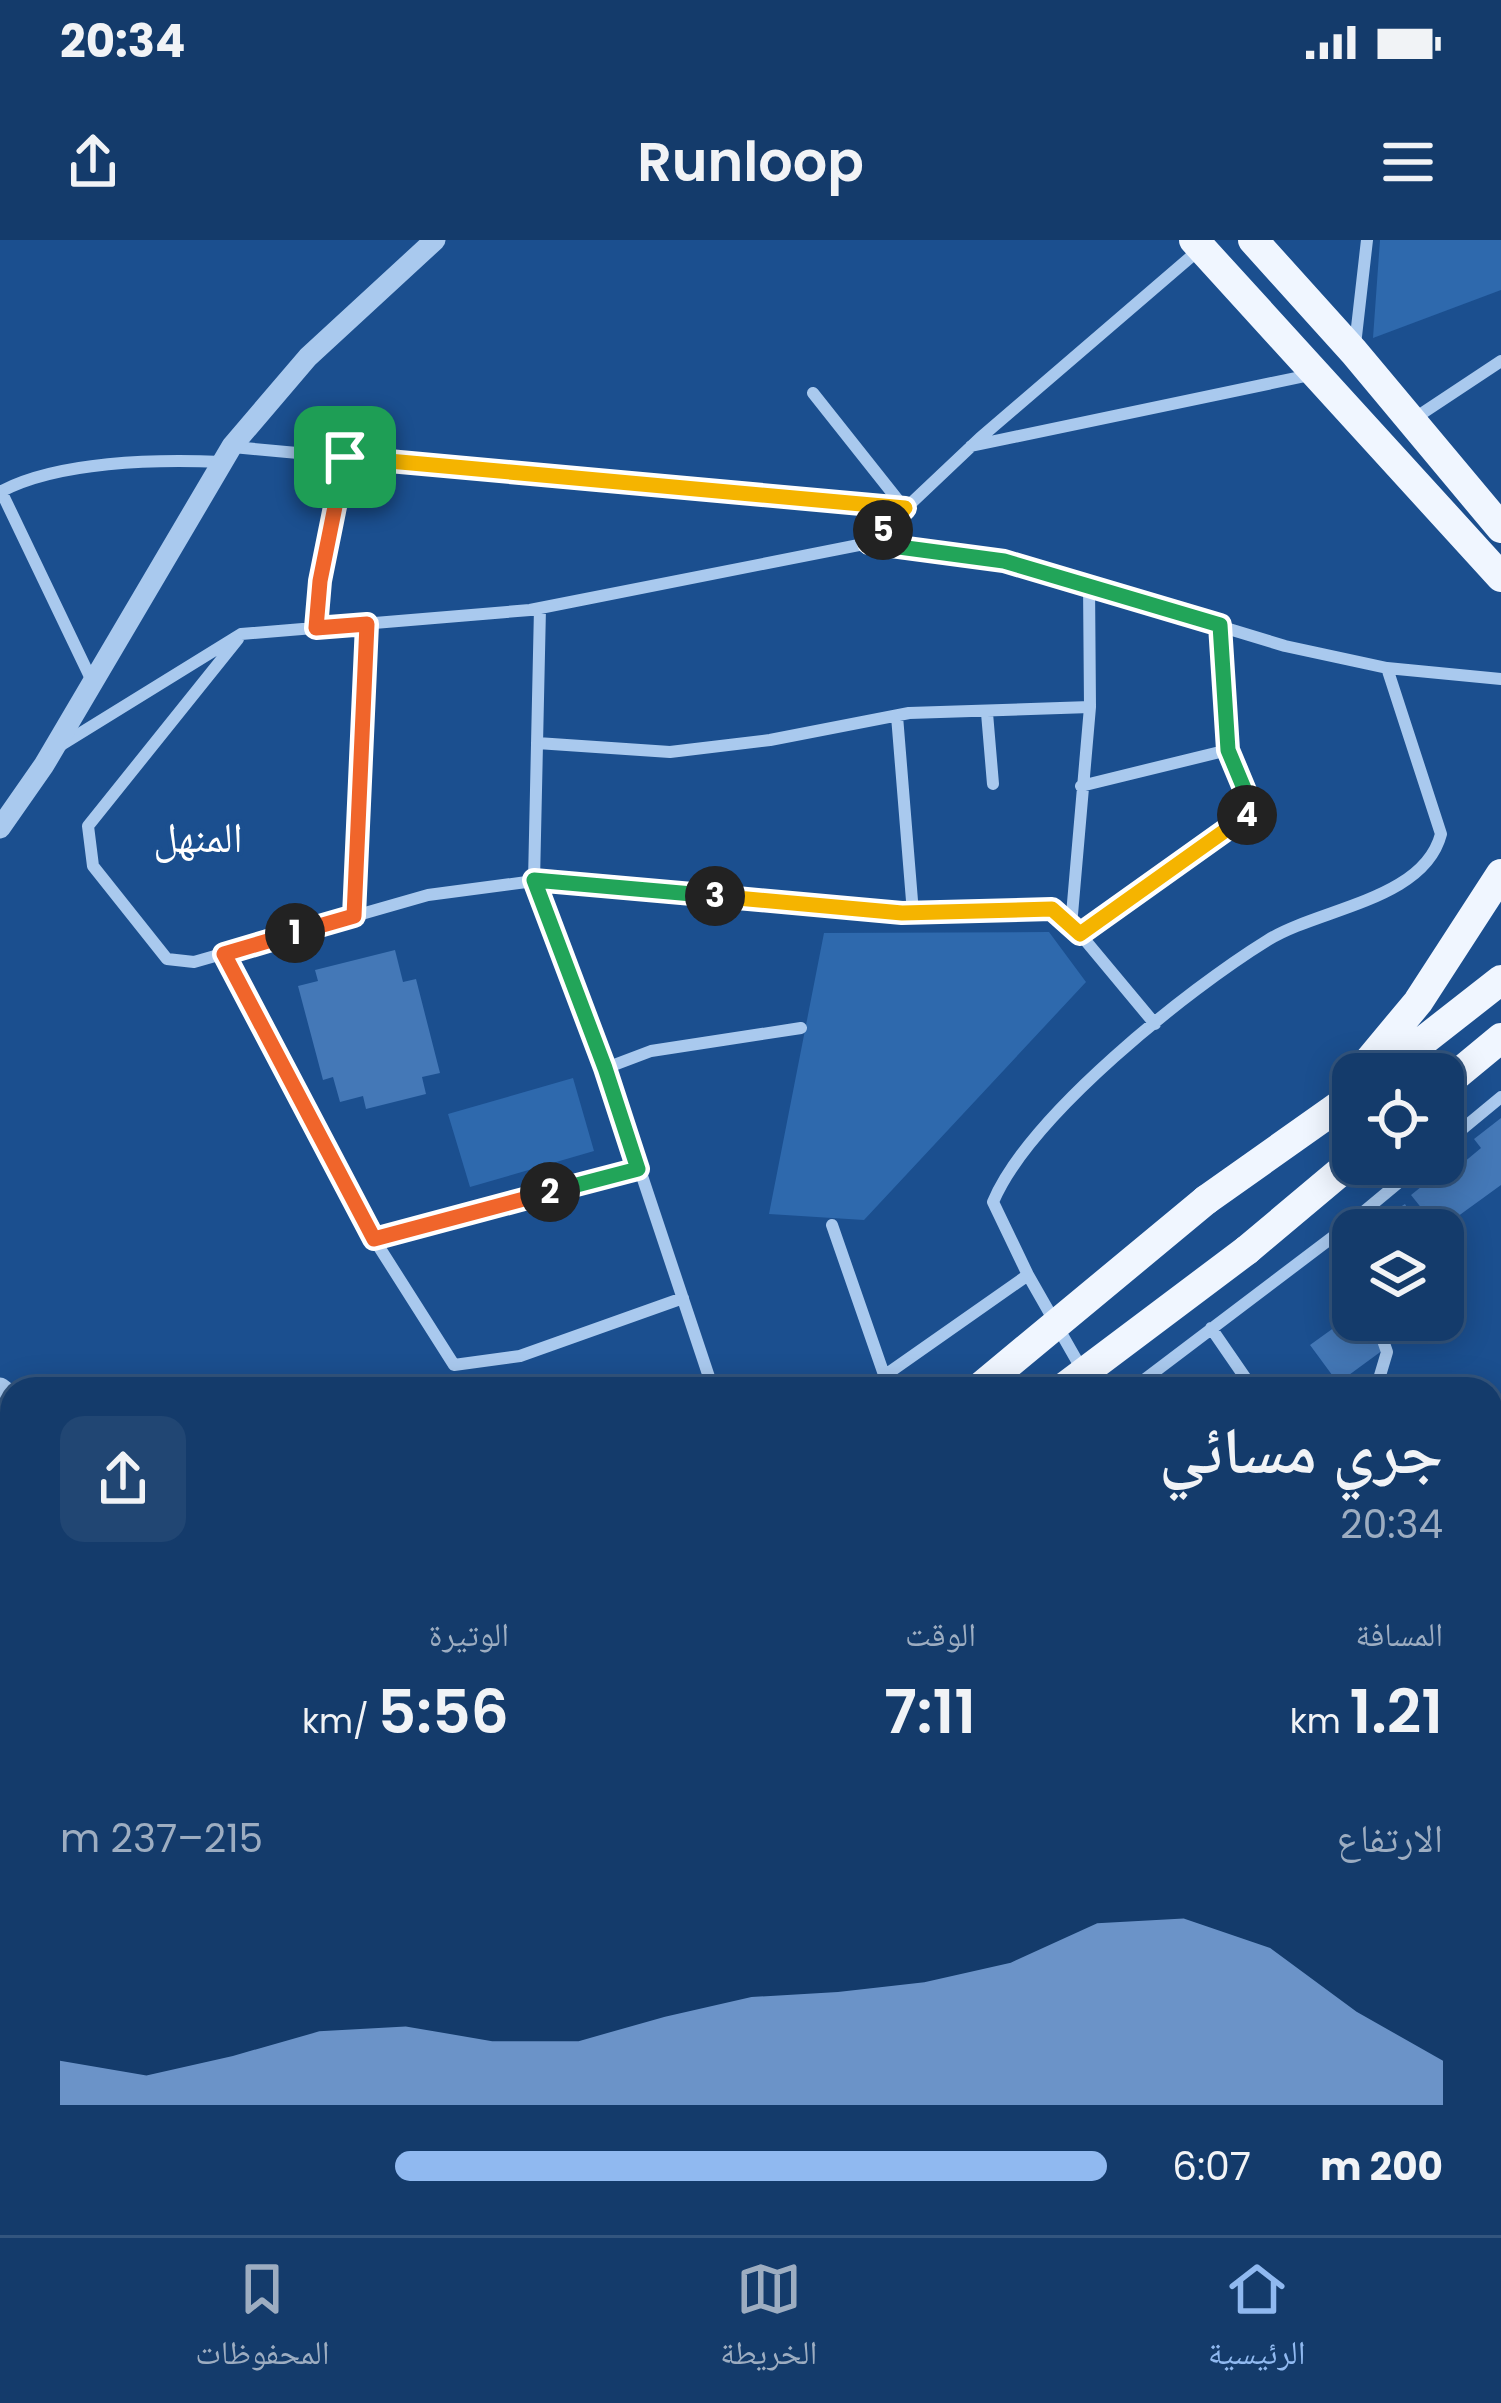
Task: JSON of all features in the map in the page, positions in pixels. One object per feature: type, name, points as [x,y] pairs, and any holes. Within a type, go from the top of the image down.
[{"type":"main road","points":[[1253,240],[1501,528]]},
{"type":"main road","points":[[1198,244],[1501,578]]},
{"type":"main road","points":[[1376,1053],[1418,1002],[1501,874]]},
{"type":"main road","points":[[1409,1053],[1501,980]]},
{"type":"main road","points":[[1464,1069],[1501,1038]]},
{"type":"main road","points":[[1316,1125],[1332,1106]]},
{"type":"main road","points":[[992,1377],[1206,1200],[1332,1112]]},
{"type":"main road","points":[[1078,1377],[1332,1178]]},
{"type":"street","points":[[2,821],[52,751],[227,454],[308,357],[435,240]]},
{"type":"street","points":[[1354,352],[1367,240]]},
{"type":"street","points":[[869,543],[1198,244]]},
{"type":"street","points":[[1411,420],[1501,361]]},
{"type":"street","points":[[971,446],[1316,373]]},
{"type":"street","points":[[812,393],[905,508]]},
{"type":"street","points":[[93,682],[1,491],[24,479],[156,459],[227,454],[345,457],[905,508]]},
{"type":"street","points":[[316,628],[320,581],[345,457]]},
{"type":"street","points":[[52,751],[241,634],[540,608],[869,543],[1004,561],[1286,646],[1387,668],[1501,679]]},
{"type":"street","points":[[1076,930],[1081,786],[1090,706],[1088,584]]},
{"type":"street","points":[[540,608],[534,880],[605,1068],[709,1377]]},
{"type":"street","points":[[354,916],[367,624]]},
{"type":"street","points":[[1076,930],[1253,810],[1228,750],[1220,625]]},
{"type":"street","points":[[241,634],[88,826],[93,866],[167,959],[194,962],[428,895],[534,880],[913,913],[1052,909],[1076,930],[1155,1024]]},
{"type":"street","points":[[1086,1377],[993,1202],[1002,1181],[1069,1100],[1187,996],[1272,937],[1395,886],[1427,865],[1441,834],[1387,668]]},
{"type":"street","points":[[537,743],[670,752],[770,740],[897,716],[1090,706]]},
{"type":"street","points":[[987,713],[993,784]]},
{"type":"street","points":[[897,716],[913,913]]},
{"type":"street","points":[[1081,786],[1228,750]]},
{"type":"street","points":[[224,954],[374,1239],[454,1365],[520,1356],[682,1298]]},
{"type":"street","points":[[605,1068],[651,1051],[801,1028]]},
{"type":"street","points":[[1464,1128],[1501,1097]]},
{"type":"street","points":[[374,1239],[638,1169]]},
{"type":"street","points":[[1367,1209],[1396,1185]]},
{"type":"street","points":[[832,1225],[884,1377]]},
{"type":"street","points":[[1148,1377],[1332,1237]]},
{"type":"street","points":[[894,1377],[1028,1275]]},
{"type":"street","points":[[1211,1328],[1245,1377]]},
{"type":"street","points":[[1380,1377],[1387,1352],[1383,1341]]},
{"type":"shaded area","points":[[1380,240],[1501,240],[1501,290],[1373,338]]},
{"type":"shaded area","points":[[1049,932],[1086,982],[864,1220],[769,1214],[824,933]]},
{"type":"shaded area","points":[[573,1078],[594,1151],[470,1187],[448,1114]]},
{"type":"building","points":[[395,950],[403,982],[416,979],[440,1073],[422,1077],[426,1094],[366,1109],[363,1096],[340,1102],[333,1077],[323,1080],[298,986],[318,981],[315,970]]},
{"type":"building","points":[[1501,1118],[1501,1185],[1464,1212],[1422,1209],[1411,1195],[1423,1185],[1464,1185],[1464,1162],[1481,1148],[1474,1139]]},
{"type":"building","points":[[1332,1329],[1332,1341],[1376,1341],[1383,1350],[1346,1377],[1334,1377],[1310,1345]]},
{"type":"district","name":"المنهل","points":[[198,837]]},
{"type":"route","points":[[345,457],[905,508],[869,543],[1004,561],[1220,625],[1228,750],[1253,810],[1080,934],[1052,909],[902,913],[534,880],[638,1169],[374,1239],[224,954],[354,916],[367,624],[316,628],[320,581],[345,457]]}]
